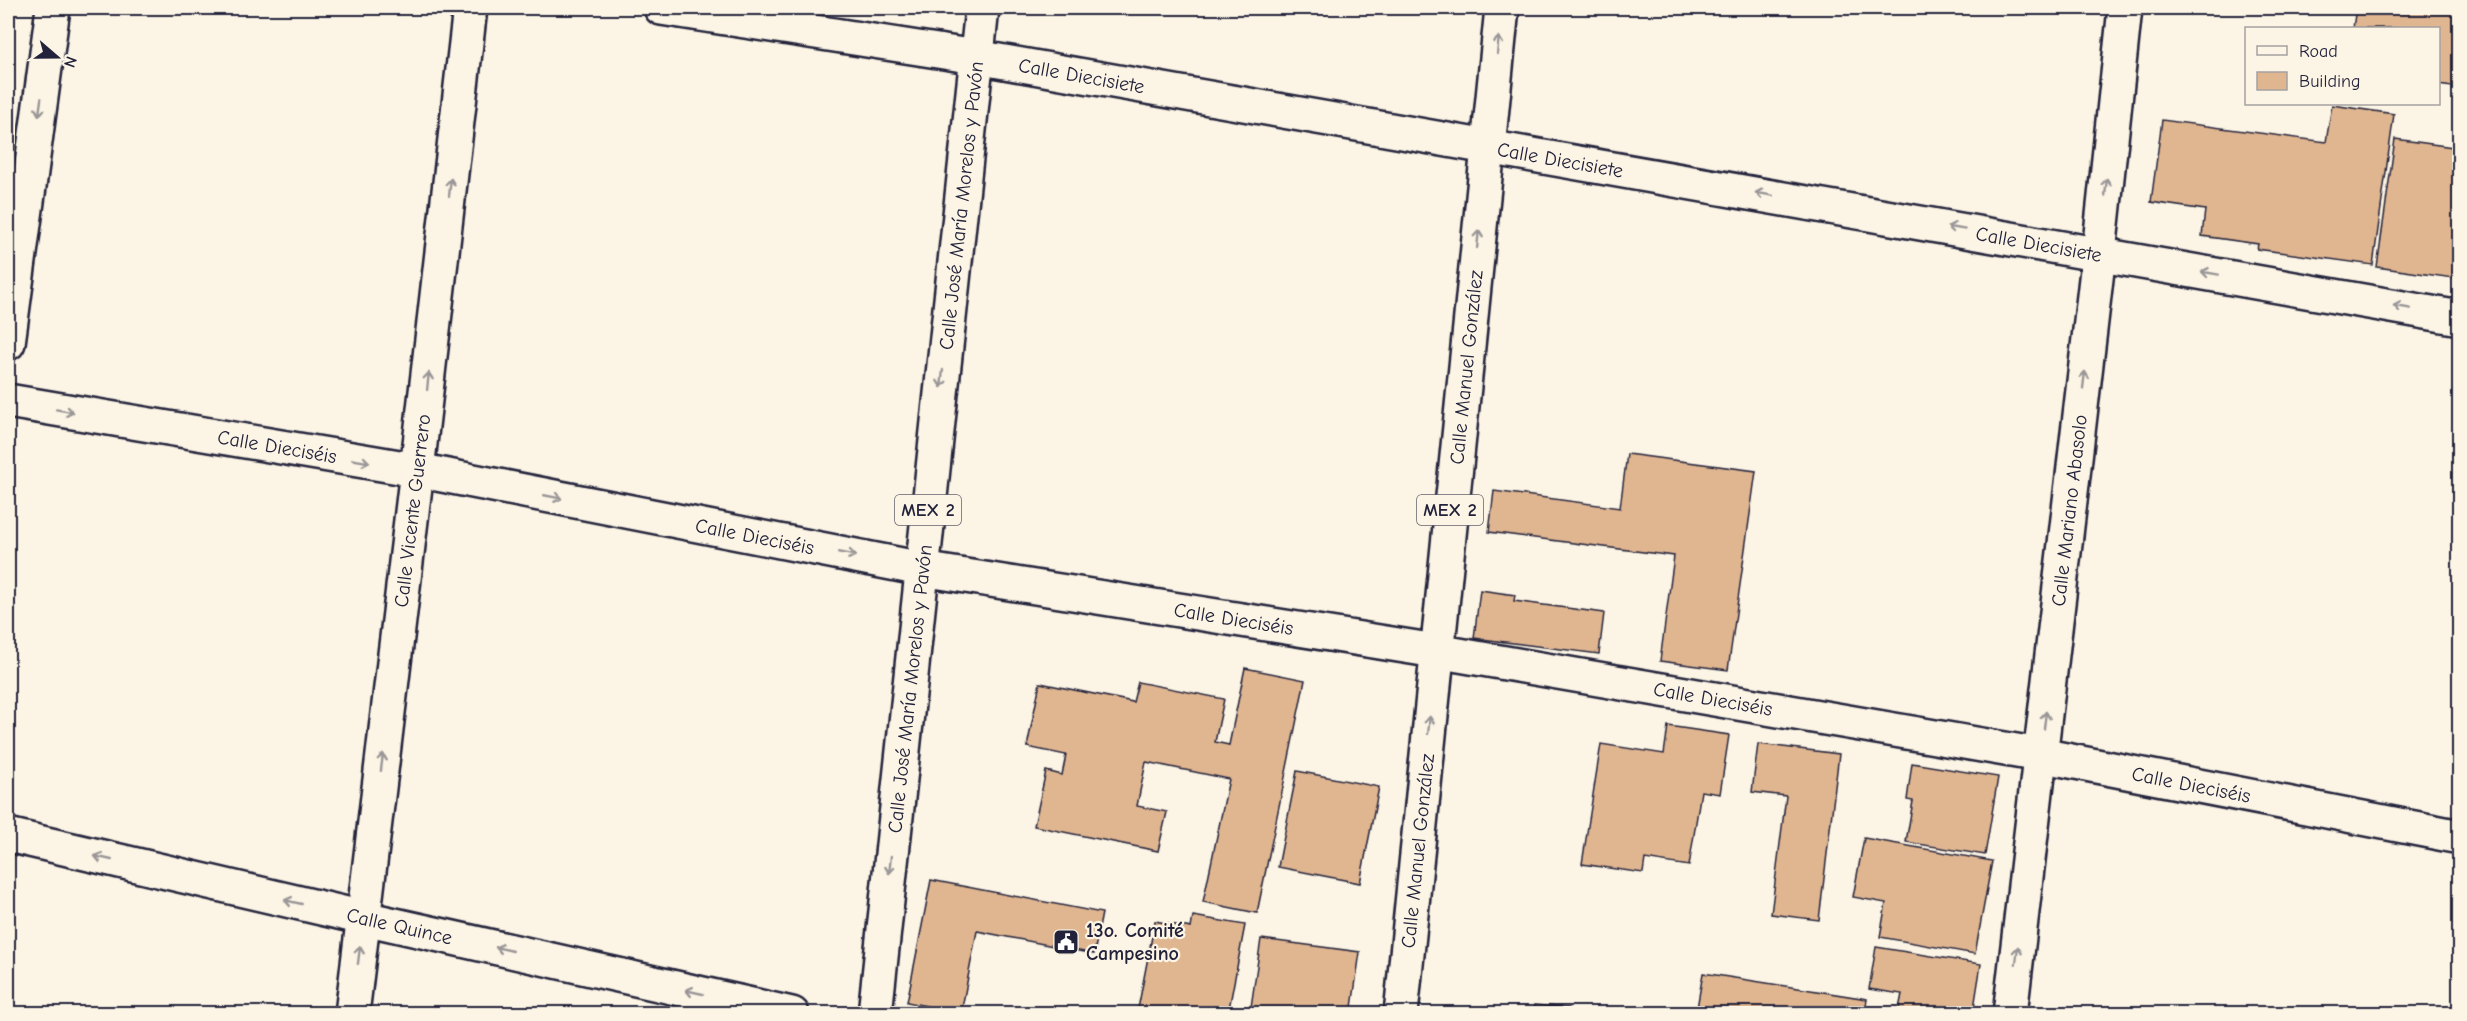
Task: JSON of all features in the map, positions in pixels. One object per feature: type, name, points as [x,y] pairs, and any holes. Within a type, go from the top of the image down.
[{"type":"street","points":[[8,343],[53,8]]},
{"type":"street","name":"Calle Vicente Guerrero","points":[[352,1014],[470,8]]},
{"type":"street","name":"Calle Diecisiete","points":[[661,8],[976,57],[1488,145],[2460,318]]},
{"type":"street","name":"Calle José María Morelos y Pavón","points":[[875,1014],[982,8]]},
{"type":"street","name":"Calle Manuel González","points":[[1401,1014],[1502,8]]},
{"type":"street","name":"Calle Mariano Abasolo","points":[[2010,1014],[2099,253],[2125,8]]},
{"type":"street","name":"Calle Dieciséis","points":[[8,401],[417,470],[922,569],[1436,651],[2040,756],[2460,837]]},
{"type":"street","name":"Calle Quince","points":[[8,835],[792,1014]]},
{"type":"building","points":[[2356,8],[2460,8],[2460,88],[2440,85],[2440,27],[2353,27]]},
{"type":"building","points":[[2332,105],[2394,114],[2373,265],[2257,249],[2258,244],[2202,236],[2205,210],[2151,202],[2162,120],[2326,142]]},
{"type":"building","points":[[2395,139],[2460,148],[2460,279],[2377,267]]},
{"type":"building","points":[[1627,454],[1756,471],[1728,670],[1660,661],[1674,556],[1489,532],[1494,491],[1620,508]]},
{"type":"building","points":[[1480,590],[1515,595],[1514,601],[1604,613],[1599,654],[1474,638]]},
{"type":"building","points":[[1245,668],[1305,680],[1257,913],[1203,902],[1229,779],[1146,762],[1137,806],[1167,812],[1158,851],[1034,826],[1046,771],[1062,775],[1066,755],[1027,747],[1040,683],[1133,702],[1138,682],[1224,699],[1215,742],[1229,745]]},
{"type":"building","points":[[1668,726],[1729,735],[1720,794],[1701,791],[1689,866],[1645,859],[1643,873],[1582,864],[1601,744],[1664,754]]},
{"type":"building","points":[[1758,744],[1839,754],[1819,920],[1771,914],[1786,796],[1752,792]]},
{"type":"building","points":[[1912,763],[1998,777],[1985,855],[1906,842],[1913,801],[1907,800]]},
{"type":"building","points":[[1297,771],[1379,787],[1360,883],[1278,867]]},
{"type":"building","points":[[1864,838],[1992,861],[1975,954],[1880,937],[1886,903],[1853,897]]},
{"type":"building","name":"13o. Comité Campesino","points":[[931,880],[1102,913],[1094,954],[977,931],[961,1013],[907,1002]]},
{"type":"building","points":[[1193,916],[1245,925],[1228,1014],[1137,1014],[1155,921],[1191,928]]},
{"type":"building","points":[[1261,939],[1360,952],[1351,1014],[1250,1014]]},
{"type":"building","points":[[1876,947],[1981,964],[1973,1014],[1898,1014],[1902,994],[1869,989]]},
{"type":"building","points":[[1703,973],[1867,999],[1865,1014],[1696,1014]]},
{"type":"building","points":[[1534,1005],[1569,1008],[1569,1014],[1533,1014]]},
{"type":"place","name":"13o. Comité Campesino","points":[[1066,942]]}]
